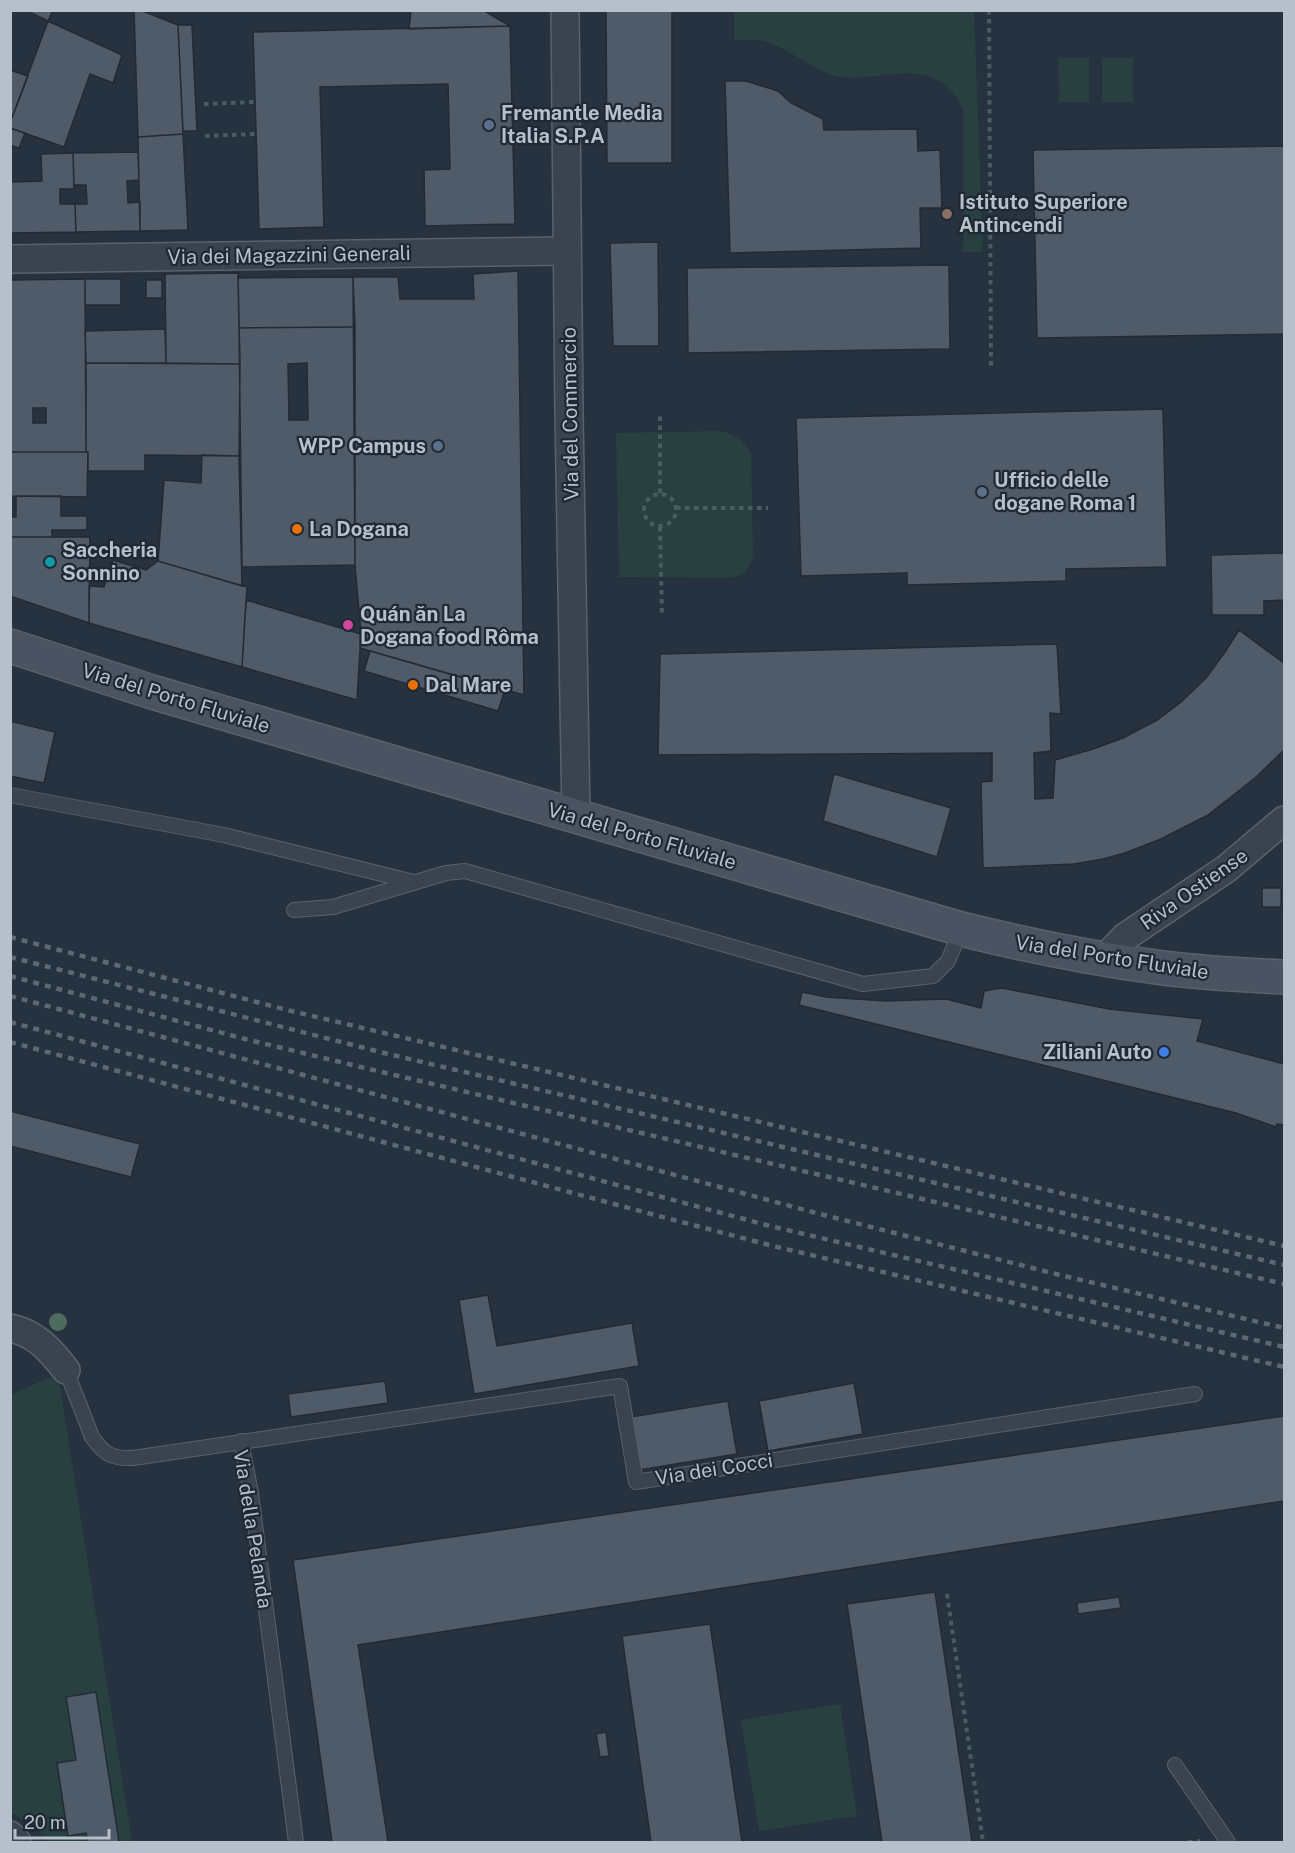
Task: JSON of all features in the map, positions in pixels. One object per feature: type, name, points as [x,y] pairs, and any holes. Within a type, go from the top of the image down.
[{"type":"main road","name":"Via del Porto Fluviale","points":[[10,646],[163,695],[961,929],[1041,948],[1104,959],[1192,971],[1284,977]]},
{"type":"street","name":"Via del Commercio","points":[[565,10],[576,817]]},
{"type":"street","name":"Via dei Magazzini Generali","points":[[10,259],[567,251]]},
{"type":"street","name":"Riva Ostiense","points":[[1104,959],[1125,937],[1226,869],[1284,820]]},
{"type":"street","points":[[10,1328],[34,1336],[47,1347],[66,1370]]},
{"type":"street","points":[[10,1835],[17,1842]]},
{"type":"lane","points":[[10,795],[224,835],[416,882]]},
{"type":"lane","points":[[294,910],[333,907],[446,873],[465,871],[863,984],[933,976],[948,961],[961,929]]},
{"type":"lane","name":"Via della Pelanda","points":[[66,1370],[92,1437],[108,1455],[133,1458],[242,1441],[251,1493],[296,1842]]},
{"type":"lane","name":"Via dei Cocci","points":[[242,1441],[620,1386],[636,1482],[1196,1394]]},
{"type":"lane","points":[[1175,1765],[1228,1842]]},
{"type":"path","points":[[989,10],[991,370]]},
{"type":"path","points":[[204,104],[255,102]]},
{"type":"path","points":[[205,136],[256,134]]},
{"type":"path","points":[[660,415],[660,493]]},
{"type":"path","points":[[660,493],[670,497],[676,508],[676,515],[670,523],[660,526],[651,523],[645,515],[644,505],[650,497],[660,493]]},
{"type":"path","points":[[676,508],[768,508]]},
{"type":"path","points":[[660,526],[662,616]]},
{"type":"path","points":[[947,1594],[983,1842]]},
{"type":"green space","points":[[734,11],[974,11],[983,252],[963,252],[963,111],[948,87],[933,78],[910,73],[861,77],[837,76],[818,69],[775,45],[754,40],[734,40]]},
{"type":"green space","points":[[1058,58],[1089,58],[1089,102],[1059,102]]},
{"type":"green space","points":[[1102,58],[1133,58],[1133,102],[1102,102]]},
{"type":"green space","points":[[721,431],[738,437],[751,452],[753,557],[745,573],[732,578],[619,577],[616,433]]},
{"type":"green space","points":[[58,1374],[132,1842],[48,1842],[38,1830],[11,1812],[10,1395]]},
{"type":"green space","points":[[840,1704],[857,1816],[759,1831],[741,1720]]},
{"type":"building","points":[[25,10],[53,10],[48,21]]},
{"type":"building","points":[[134,10],[140,10],[178,25],[183,134],[138,137]]},
{"type":"building","points":[[411,10],[483,10],[510,26],[409,29]]},
{"type":"building","points":[[606,10],[672,10],[672,163],[607,163]]},
{"type":"building","points":[[48,21],[122,55],[113,83],[90,74],[64,147],[10,128]]},
{"type":"building","points":[[178,25],[192,25],[197,131],[183,131]]},
{"type":"building","points":[[510,26],[515,224],[425,226],[424,170],[450,169],[448,84],[320,87],[324,227],[259,229],[253,32]]},
{"type":"building","points":[[10,70],[28,76],[10,123]]},
{"type":"building","points":[[725,81],[746,81],[778,91],[791,103],[823,119],[824,130],[917,129],[918,151],[940,150],[942,208],[920,208],[921,248],[730,253]]},
{"type":"building","points":[[10,128],[25,133],[19,148],[10,145]]},
{"type":"building","points":[[183,134],[188,230],[140,231],[138,137]]},
{"type":"building","points":[[1284,146],[1284,334],[1037,338],[1033,150]]},
{"type":"building","points":[[138,152],[139,180],[127,181],[128,203],[140,202],[140,231],[76,232],[75,204],[87,204],[86,185],[74,185],[73,153]]},
{"type":"building","points":[[73,153],[74,189],[60,189],[60,204],[75,204],[76,232],[10,233],[10,182],[42,181],[41,154]]},
{"type":"building","points":[[658,242],[659,346],[613,346],[610,243]]},
{"type":"building","points":[[949,265],[950,349],[688,353],[687,268]]},
{"type":"building","name":"WPP Campus","points":[[518,271],[524,695],[360,648],[361,634],[355,565],[353,277],[398,277],[400,299],[474,299],[473,274]]},
{"type":"building","points":[[238,273],[240,364],[166,363],[165,274]]},
{"type":"building","points":[[353,277],[355,327],[239,328],[238,278]]},
{"type":"building","points":[[85,279],[86,452],[10,452],[10,280]],"holes":[[[33,408],[46,408],[46,423],[33,423]]]},
{"type":"building","points":[[85,279],[121,279],[121,305],[85,305]]},
{"type":"building","points":[[146,280],[162,280],[162,298],[146,298]]},
{"type":"building","points":[[355,327],[355,565],[242,567],[239,328]],"holes":[[[307,363],[308,420],[289,420],[288,364]]]},
{"type":"building","points":[[165,329],[166,363],[86,363],[85,331]]},
{"type":"building","points":[[86,363],[240,364],[239,456],[145,455],[145,471],[88,471]]},
{"type":"building","name":"Ufficio delle dogane Roma 1","points":[[1163,409],[1167,567],[1066,569],[1066,581],[907,585],[907,573],[801,576],[796,418]]},
{"type":"building","points":[[10,452],[88,452],[87,497],[10,496]]},
{"type":"building","points":[[202,455],[239,456],[242,586],[158,561],[164,480],[201,483]]},
{"type":"building","points":[[16,496],[61,496],[61,516],[87,516],[87,530],[52,530],[52,537],[10,537],[10,517],[16,517]]},
{"type":"building","name":"Saccheria Sonnino","points":[[10,537],[90,537],[89,623],[10,596]]},
{"type":"building","points":[[1284,553],[1284,600],[1264,601],[1264,615],[1212,615],[1211,555]]},
{"type":"building","points":[[113,560],[146,570],[158,561],[247,587],[242,667],[89,623],[89,586],[104,587]]},
{"type":"building","points":[[246,600],[361,634],[357,700],[242,667]]},
{"type":"building","points":[[1239,630],[1284,663],[1284,750],[1255,778],[1208,815],[1161,839],[1103,859],[1074,864],[983,868],[981,782],[992,781],[992,753],[658,755],[660,654],[1057,644],[1061,714],[1050,713],[1051,751],[1034,753],[1035,799],[1053,798],[1055,760],[1123,738],[1157,720],[1180,703],[1206,678]]},
{"type":"building","points":[[370,651],[505,690],[498,711],[364,671]]},
{"type":"building","points":[[10,721],[55,732],[44,783],[10,776]]},
{"type":"building","points":[[834,774],[951,808],[937,857],[823,821]]},
{"type":"building","points":[[1262,888],[1281,888],[1281,907],[1262,907]]},
{"type":"building","points":[[1002,988],[1109,1009],[1203,1019],[1197,1041],[1284,1064],[1284,1125],[1277,1124],[1276,1127],[1236,1113],[799,1005],[802,992],[826,997],[886,1001],[946,999],[981,1008],[984,991]]},
{"type":"building","points":[[10,1111],[140,1144],[131,1177],[10,1146]]},
{"type":"building","points":[[488,1295],[497,1346],[632,1323],[639,1366],[474,1394],[459,1300]]},
{"type":"building","points":[[385,1381],[388,1403],[291,1417],[288,1394]]},
{"type":"building","points":[[854,1383],[863,1434],[768,1451],[759,1401]]},
{"type":"building","points":[[728,1401],[737,1454],[639,1470],[631,1417]]},
{"type":"building","points":[[1284,1416],[1284,1501],[358,1645],[388,1842],[332,1842],[293,1560]]},
{"type":"building","points":[[935,1592],[972,1842],[882,1842],[847,1604]]},
{"type":"building","points":[[1119,1597],[1121,1608],[1078,1614],[1077,1603]]},
{"type":"building","points":[[710,1624],[742,1842],[651,1842],[622,1636]]},
{"type":"building","points":[[96,1692],[119,1842],[88,1842],[86,1833],[68,1836],[57,1763],[76,1760],[66,1697]]},
{"type":"building","points":[[606,1732],[609,1756],[600,1757],[596,1734]]},
{"type":"railway","points":[[10,937],[287,1010],[1284,1246]]},
{"type":"railway","points":[[10,957],[384,1053],[1284,1265]]},
{"type":"railway","points":[[10,976],[245,1039],[369,1069],[1284,1284]]},
{"type":"railway","points":[[10,996],[820,1214],[1056,1274],[1284,1328]]},
{"type":"railway","points":[[10,1022],[770,1226],[1284,1347]]},
{"type":"railway","points":[[10,1042],[773,1246],[1284,1367]]},
{"type":"place","name":"Fremantle Media Italia S.P.A","points":[[489,125]]},
{"type":"place","name":"Istituto Superiore Antincendi","points":[[947,214]]},
{"type":"place","name":"WPP Campus","points":[[438,446]]},
{"type":"place","name":"Ufficio delle dogane Roma 1","points":[[982,492]]},
{"type":"place","name":"La Dogana","points":[[297,529]]},
{"type":"place","name":"Saccheria Sonnino","points":[[50,562]]},
{"type":"place","name":"Quán ăn La Dogana food Rôma","points":[[348,625]]},
{"type":"place","name":"Dal Mare","points":[[413,685]]},
{"type":"place","name":"Ziliani Auto","points":[[1164,1052]]}]
